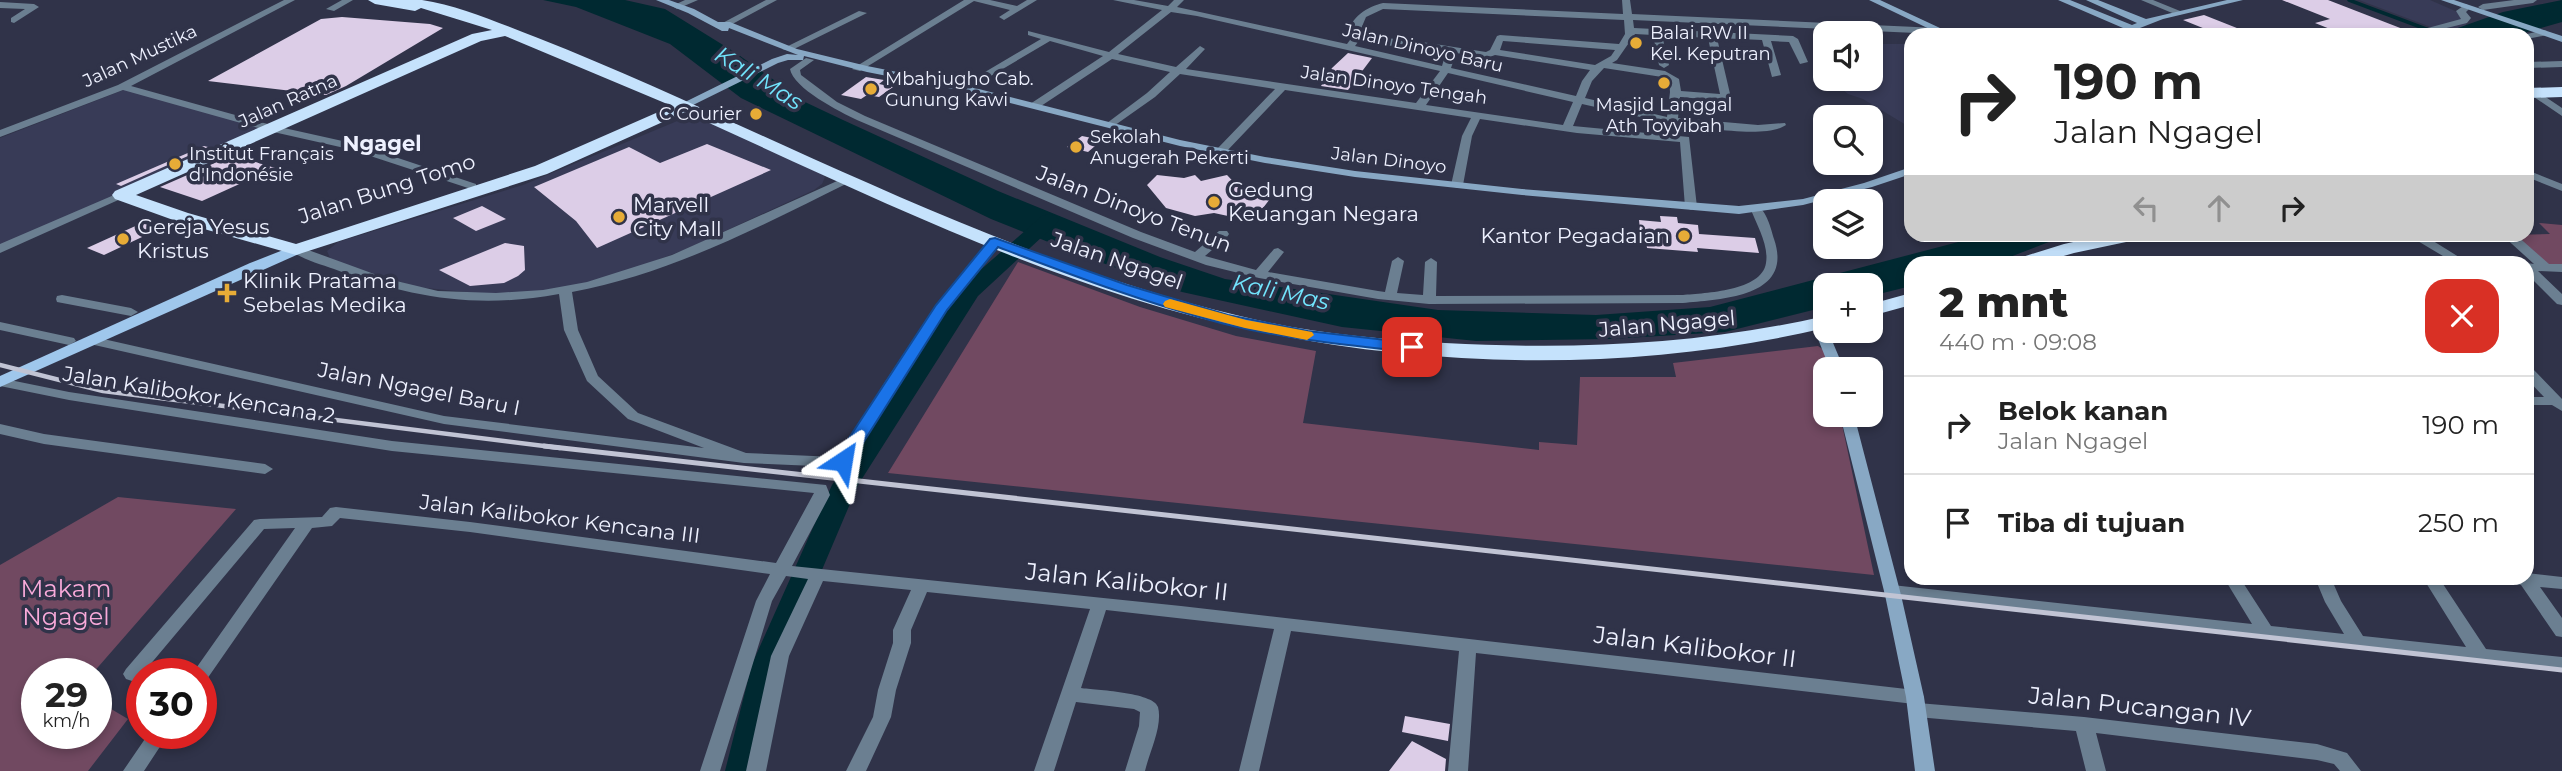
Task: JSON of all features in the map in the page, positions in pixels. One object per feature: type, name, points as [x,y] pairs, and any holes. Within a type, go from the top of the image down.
[{"type":"highway","points":[[375,0],[398,1],[438,9],[481,31]]},
{"type":"highway","name":"Jalan Ratna","points":[[121,195],[273,129],[481,31],[508,32]]},
{"type":"highway","name":"Jalan Ngagel","points":[[508,32],[682,103],[846,180],[999,243],[1122,288],[1225,319],[1308,335],[1381,345],[1549,353],[1723,345],[1813,325]]},
{"type":"highway","points":[[2534,93],[2562,92]]},
{"type":"highway","name":"Jalan Bung Tomo","points":[[290,248],[530,166],[682,103]]},
{"type":"highway","name":"Jalan Bung Tomo","points":[[290,248],[541,170],[682,103]]},
{"type":"highway","points":[[121,195],[192,220],[290,248]]},
{"type":"highway","points":[[2045,256],[2094,242]]},
{"type":"highway","points":[[1883,307],[1904,301]]},
{"type":"main road","points":[[660,0],[722,25],[777,55]]},
{"type":"main road","points":[[1873,0],[1932,28]]},
{"type":"main road","points":[[2062,0],[2129,27],[2239,0]]},
{"type":"main road","points":[[2090,0],[2144,22]]},
{"type":"main road","points":[[2445,0],[2464,3],[2529,28]]},
{"type":"main road","points":[[2539,32],[2561,35]]},
{"type":"main road","name":"Jalan Dinoyo","points":[[777,55],[963,88],[1221,151],[1355,174],[1457,186],[1692,207],[1757,210],[1844,192],[1904,172]]},
{"type":"main road","name":"Jalan Dinoyo","points":[[777,55],[862,68]]},
{"type":"main road","name":"Jalan Bung Tomo","points":[[682,103],[777,55]]},
{"type":"main road","name":"Jalan Bung Tomo","points":[[0,373],[131,312],[290,248]]},
{"type":"main road","name":"Jalan Bung Tomo","points":[[0,382],[290,248]]},
{"type":"main road","points":[[1850,427],[1892,591],[1916,704],[1925,771]]},
{"type":"street","name":"Jalan Mustika","points":[[0,134],[122,87],[291,0]]},
{"type":"street","points":[[331,9],[349,0]]},
{"type":"street","points":[[677,6],[694,0]]},
{"type":"street","points":[[722,25],[773,0]]},
{"type":"street","points":[[862,68],[970,0]]},
{"type":"street","points":[[978,0],[1019,9]]},
{"type":"street","points":[[1004,18],[1033,0]]},
{"type":"street","name":"Jalan Dinoyo Baru","points":[[1117,0],[1352,43],[1446,69],[1672,121],[1758,128],[1781,125]]},
{"type":"street","points":[[1034,106],[1110,55],[1180,0]]},
{"type":"street","points":[[1567,128],[1587,81],[1600,66],[1614,58],[1630,31],[1626,0]]},
{"type":"street","points":[[2146,0],[2180,13]]},
{"type":"street","points":[[2488,11],[2533,0]]},
{"type":"street","points":[[1,2],[34,7],[14,20]]},
{"type":"street","points":[[1692,207],[1687,141],[1674,137],[1672,121],[1676,111],[1675,81],[1667,75],[1494,52],[1487,55],[1452,49],[1352,43],[1358,19],[1377,3],[1409,3],[1904,29]]},
{"type":"street","points":[[2437,28],[2465,21],[2461,10],[2464,3]]},
{"type":"street","points":[[777,55],[863,13]]},
{"type":"street","points":[[1630,31],[1793,39],[1803,62]]},
{"type":"street","name":"Jalan Dinoyo Tengah","points":[[1031,33],[1178,71],[1567,128],[1674,137]]},
{"type":"street","points":[[1657,33],[1664,65]]},
{"type":"street","points":[[1675,94],[1726,98],[1712,36]]},
{"type":"street","points":[[1745,49],[1746,37]]},
{"type":"street","points":[[963,88],[1049,38]]},
{"type":"street","points":[[1494,52],[1502,38],[1619,47]]},
{"type":"street","points":[[1766,38],[1776,75]]},
{"type":"street","points":[[1111,125],[1151,95],[1200,49]]},
{"type":"street","points":[[1419,107],[1446,69],[1452,49]]},
{"type":"street","name":"Jalan Dinoyo Tenun","points":[[809,60],[795,69],[796,76],[834,104],[1082,213],[1197,257],[1259,274],[1390,297],[1429,300],[1481,295],[1683,299],[1716,296],[1764,280],[1772,269],[1772,257],[1757,210]]},
{"type":"street","points":[[2534,65],[2562,64]]},
{"type":"street","points":[[122,87],[273,129],[352,146],[471,186]]},
{"type":"street","points":[[1221,151],[1282,87]]},
{"type":"street","points":[[2534,95],[2562,113]]},
{"type":"street","points":[[1457,186],[1467,136],[1477,115]]},
{"type":"street","points":[[2534,171],[2562,188]]},
{"type":"street","points":[[290,248],[383,282],[438,295],[508,296],[565,291],[628,275],[682,256],[846,180]]},
{"type":"street","name":"Jalan Ratna","points":[[0,249],[121,195]]},
{"type":"street","points":[[1197,257],[1223,234]]},
{"type":"street","points":[[2426,242],[2450,256]]},
{"type":"street","points":[[2516,242],[2532,256]]},
{"type":"street","points":[[565,291],[571,330],[592,378],[639,420],[744,458],[843,461],[941,308],[999,243]]},
{"type":"street","points":[[1259,274],[1278,252]]},
{"type":"street","points":[[2534,257],[2545,267]]},
{"type":"street","points":[[1390,297],[1398,261]]},
{"type":"street","points":[[1429,300],[1431,262]]},
{"type":"street","points":[[2534,267],[2562,268]]},
{"type":"street","points":[[2534,274],[2562,301]]},
{"type":"street","points":[[62,299],[131,312]]},
{"type":"street","points":[[0,326],[69,341]]},
{"type":"street","name":"Jalan Ngagel Baru I","points":[[90,340],[444,420],[744,458]]},
{"type":"street","points":[[2534,378],[2559,404]]},
{"type":"street","name":"Jalan Kalibokor Kencana 2","points":[[0,382],[69,397],[392,446],[821,489],[822,495],[781,568]]},
{"type":"street","points":[[2534,402],[2559,404]]},
{"type":"street","points":[[0,429],[44,439],[265,469]]},
{"type":"street","name":"Jalan Kalibokor Kencana III","points":[[307,523],[326,522],[335,513],[470,527],[781,568]]},
{"type":"street","points":[[146,658],[260,524],[307,523]]},
{"type":"street","points":[[212,658],[307,523]]},
{"type":"street","points":[[710,771],[744,658],[764,601],[781,568]]},
{"type":"street","name":"Jalan Kalibokor II","points":[[781,568],[1468,645],[1916,704]]},
{"type":"street","points":[[756,771],[780,656],[809,573]]},
{"type":"street","points":[[2534,580],[2562,583]]},
{"type":"street","points":[[856,771],[882,717],[887,690],[902,643],[902,630],[922,585]]},
{"type":"street","points":[[2236,585],[2266,632]]},
{"type":"street","points":[[2326,585],[2357,641]]},
{"type":"street","points":[[2435,585],[2481,656]]},
{"type":"street","points":[[2530,585],[2562,631]]},
{"type":"street","points":[[1892,591],[2562,664]]},
{"type":"street","points":[[1044,771],[1100,603]]},
{"type":"street","points":[[1249,771],[1284,624]]},
{"type":"street","points":[[1458,771],[1468,645]]},
{"type":"street","points":[[1069,694],[1137,702],[1149,708],[1148,726],[1135,771]]},
{"type":"street","name":"Jalan Pucangan IV","points":[[1916,704],[2317,752],[2340,758],[2351,771]]},
{"type":"street","points":[[2084,724],[2096,771]]},
{"type":"street","points":[[133,771],[149,749]]},
{"type":"shaded area","points":[[2359,0],[2430,0],[2469,17],[2465,27],[2433,28]]},
{"type":"shaded area","points":[[1883,44],[1904,44],[1904,124],[1883,111],[1883,105],[1873,105],[1844,91],[1883,91]]},
{"type":"shaded area","points":[[126,89],[270,129],[0,247],[0,138]]},
{"type":"shaded area","points":[[687,117],[700,118],[820,173],[825,177],[822,184],[684,250],[622,273],[577,285],[529,293],[485,294],[416,287],[331,260],[327,251],[338,242],[523,185]]},
{"type":"green space","points":[[2539,223],[2562,225],[2562,266],[2546,265],[2519,242],[2534,242],[2534,234],[2550,234]]},
{"type":"green space","points":[[1018,262],[1140,307],[1236,336],[1316,351],[1303,423],[1539,450],[1539,442],[1577,445],[1580,377],[1676,377],[1673,363],[1818,346],[1827,352],[1828,357],[1813,357],[1813,427],[1843,427],[1874,575],[888,473]]},
{"type":"green space","name":"Makam Ngagel","points":[[118,497],[236,509],[106,658],[21,658],[21,749],[105,749],[88,771],[0,771],[0,565]]},
{"type":"green space","name":"Makam Ngagel","points":[[112,710],[126,718],[112,740]]},
{"type":"water","name":"Kali Mas","points":[[543,0],[625,0],[665,9],[736,53],[805,102],[998,191],[1160,257],[1225,279],[1438,310],[1596,315],[1710,307],[1813,280],[1813,310],[1725,332],[1610,339],[1476,341],[1342,327],[1182,292],[991,219],[741,98],[670,44],[576,7]]},
{"type":"water","points":[[2562,0],[2562,22],[2534,30],[2458,28],[2503,12]]},
{"type":"water","name":"Kali Mas","points":[[1958,242],[2049,242],[2013,256],[1905,256]]},
{"type":"water","name":"Kali Mas","points":[[1904,256],[1904,288],[1883,293],[1883,273],[1840,273]]},
{"type":"building","points":[[2282,0],[2328,0],[2400,28],[2328,28],[2315,23],[2330,19]]},
{"type":"building","points":[[2204,15],[2237,28],[2203,28],[2183,20]]},
{"type":"building","points":[[342,17],[430,24],[443,28],[346,86],[326,95],[208,81],[321,19]]},
{"type":"building","points":[[1348,53],[1372,58],[1348,90],[1321,86],[1332,68]]},
{"type":"building","name":"Mbahjugho Cab. Gunung Kawi","points":[[866,77],[884,80],[879,84],[893,87],[879,97],[867,95],[861,99],[841,95]]},
{"type":"building","name":"Sekolah Anugerah Pekerti","points":[[1082,136],[1102,140],[1088,152],[1067,147]]},
{"type":"building","name":"Marvell City Mall","points":[[707,144],[771,170],[597,248],[576,221],[534,187],[629,147],[660,163]]},
{"type":"building","points":[[204,146],[208,147],[121,186],[116,184]]},
{"type":"building","points":[[233,155],[275,168],[202,201],[160,187]]},
{"type":"building","name":"Gedung Keuangan Negara","points":[[1157,175],[1184,178],[1195,175],[1201,181],[1227,175],[1242,191],[1273,195],[1263,208],[1228,216],[1214,213],[1195,216],[1166,208],[1147,185]]},
{"type":"building","points":[[482,206],[506,219],[476,231],[453,218]]},
{"type":"building","name":"Kantor Pegadaian","points":[[1660,216],[1677,217],[1678,223],[1698,225],[1699,234],[1755,238],[1759,253],[1697,248],[1698,252],[1647,248],[1646,240],[1641,240],[1639,220],[1661,222]]},
{"type":"building","name":"Gereja Yesus Kristus","points":[[142,223],[159,229],[104,255],[87,248]]},
{"type":"building","points":[[505,243],[524,246],[525,270],[504,283],[470,286],[439,270]]},
{"type":"building","points":[[1405,716],[1450,724],[1448,741],[1402,732]]},
{"type":"building","points":[[1412,741],[1446,759],[1445,771],[1389,771]]},
{"type":"waterway","points":[[2349,0],[2423,28]]},
{"type":"waterway","points":[[742,771],[767,664],[845,485],[969,292],[1049,220]]},
{"type":"railway","points":[[0,365],[103,391],[560,448]]},
{"type":"railway","points":[[544,446],[2562,670]]},
{"type":"slow traffic","points":[[1170,304],[1245,324],[1307,335]]},
{"type":"place","name":"Balai RW II Kel. Keputran","points":[[1636,43]]},
{"type":"place","name":"Masjid Langgal Ath Toyyibah","points":[[1664,83]]},
{"type":"place","name":"Mbahjugho Cab. Gunung Kawi","points":[[871,89]]},
{"type":"place","name":"C Courier","points":[[756,114]]},
{"type":"place","name":"Sekolah Anugerah Pekerti","points":[[1076,147]]},
{"type":"place","name":"Institut Français d'Indonésie","points":[[175,164]]},
{"type":"place","name":"Gedung Keuangan Negara","points":[[1214,202]]},
{"type":"place","name":"Marvell City Mall","points":[[619,217]]},
{"type":"place","name":"Kantor Pegadaian","points":[[1684,236]]},
{"type":"place","name":"Gereja Yesus Kristus","points":[[123,239]]},
{"type":"place","name":"Klinik Pratama Sebelas Medika","points":[[227,293]]},
{"type":"district","name":"Ngagel","points":[[382,144]]},
{"type":"route","points":[[843,461],[941,308],[995,242],[1122,288],[1225,319],[1308,335],[1412,347]]}]
